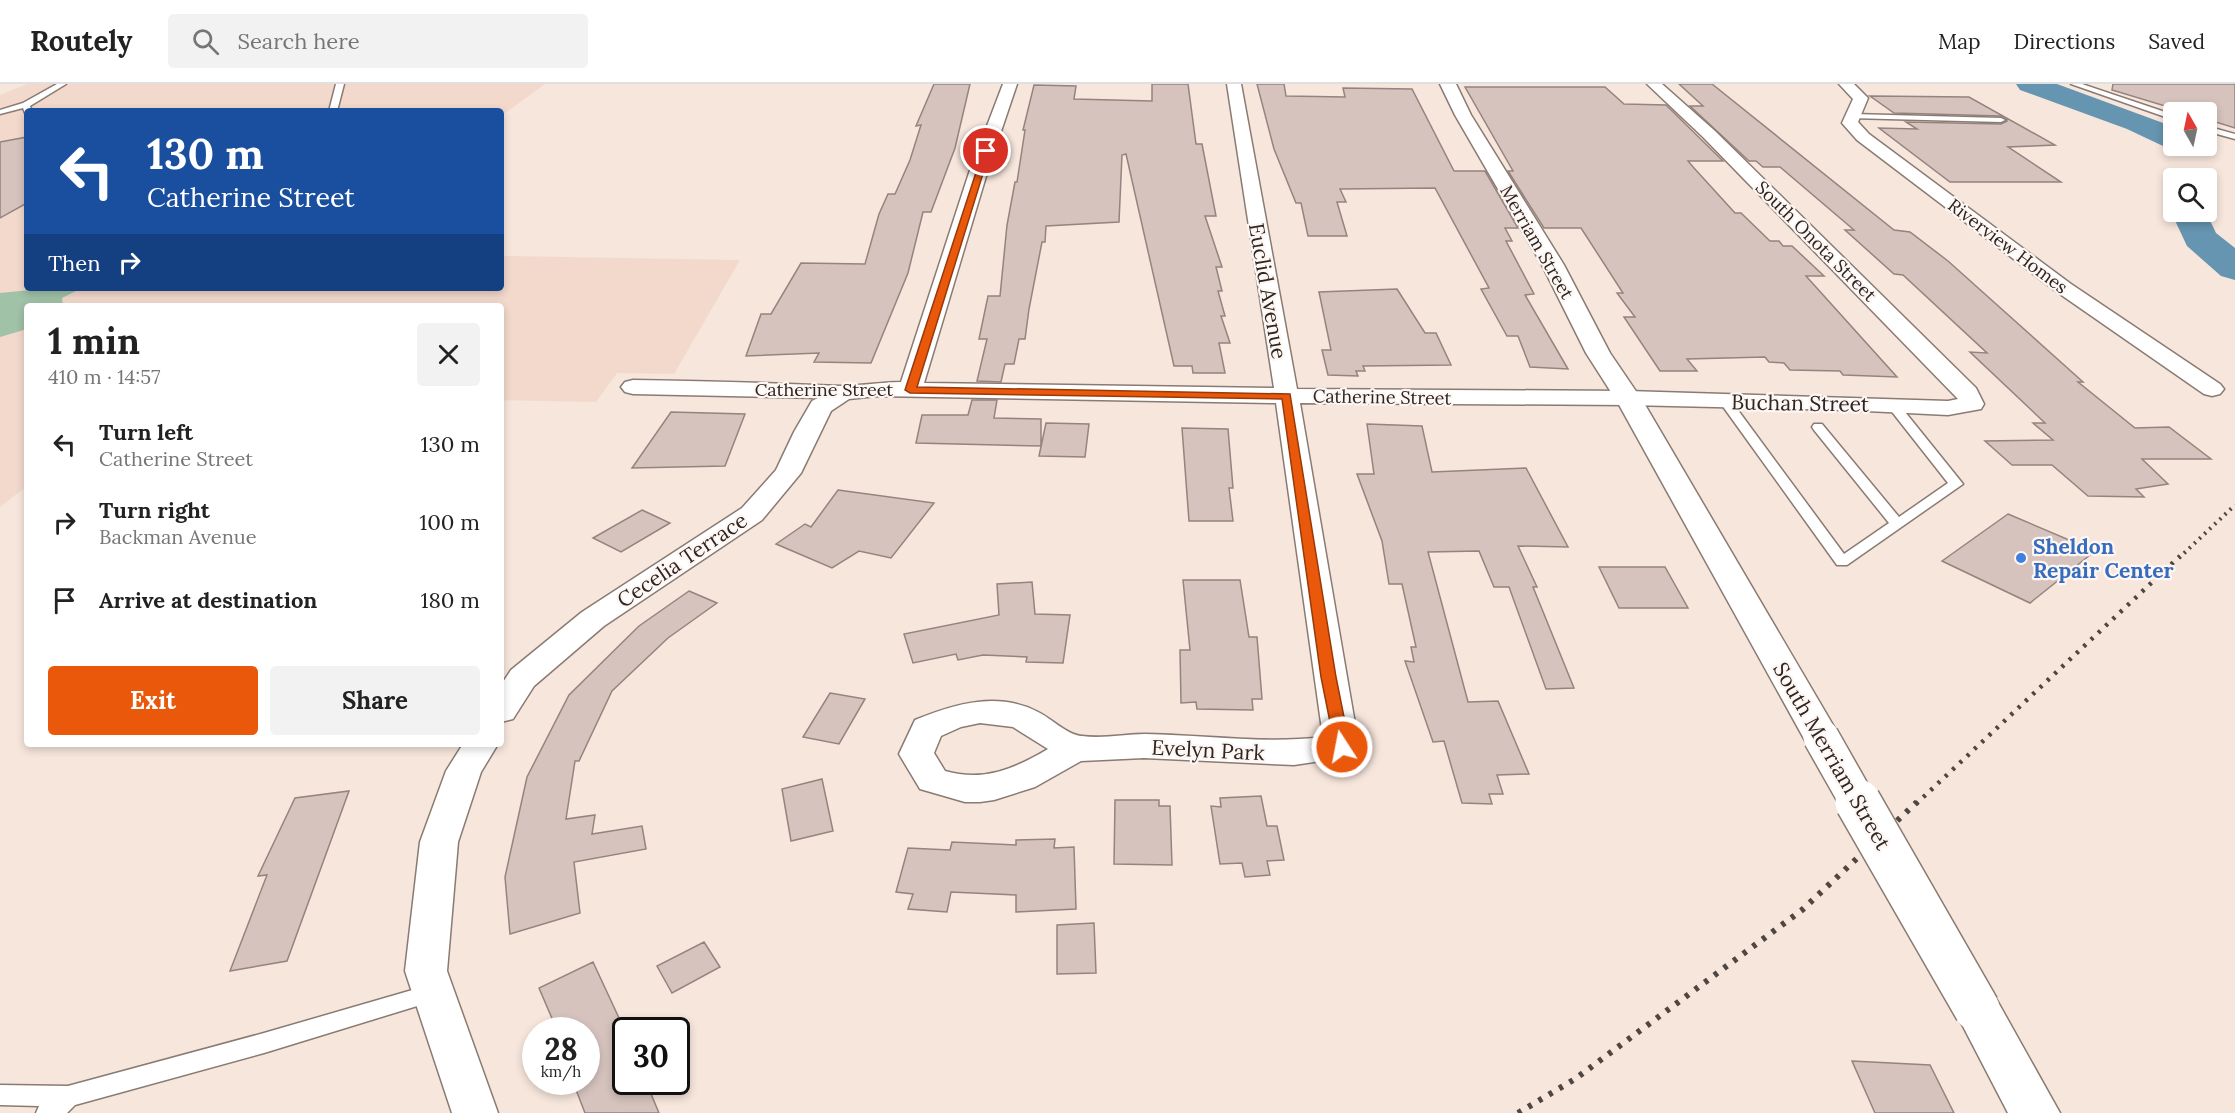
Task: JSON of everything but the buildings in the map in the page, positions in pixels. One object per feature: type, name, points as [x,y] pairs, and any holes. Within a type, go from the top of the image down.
[{"type":"street","points":[[910,390],[978,173],[1010,84]]},
{"type":"street","name":"Euclid Avenue","points":[[1234,84],[1287,396],[1329,677],[1342,747]]},
{"type":"street","name":"Merriam Street","points":[[1448,84],[1469,124],[1553,265],[1598,353],[1628,398]]},
{"type":"street","name":"South Onota Street","points":[[1653,84],[1709,134],[1914,338],[1968,393],[1972,404]]},
{"type":"street","name":"Riverview Homes","points":[[1846,84],[1861,98],[1850,123],[1863,137],[2064,288],[2212,389]]},
{"type":"street","name":"Catherine Street","points":[[633,387],[812,390],[843,393],[877,389],[1287,396],[1628,398]]},
{"type":"street","name":"Cecelia Terrace","points":[[504,706],[522,678],[593,619],[752,514],[788,473],[806,432],[821,406],[843,393]]},
{"type":"street","name":"Buchan Street","points":[[1628,398],[1948,408],[1972,404]]},
{"type":"street","name":"South Merriam Street","points":[[1628,398],[2035,1113]]},
{"type":"street","name":"Evelyn Park","points":[[1074,749],[1144,746],[1294,753],[1342,747]]},
{"type":"street","points":[[475,1113],[426,971],[439,842],[464,771],[479,747]]},
{"type":"lane","points":[[27,108],[62,84]]},
{"type":"lane","points":[[332,108],[340,84]]},
{"type":"lane","points":[[2075,84],[2163,114]]},
{"type":"lane","points":[[0,112],[24,108]]},
{"type":"lane","points":[[1853,116],[2001,120]]},
{"type":"lane","points":[[2217,131],[2235,137]]},
{"type":"lane","points":[[1725,401],[1842,562],[1956,484],[1893,405]]},
{"type":"lane","points":[[1818,427],[1897,524]]},
{"type":"lane","points":[[0,1095],[68,1096],[264,1043],[433,993]]},
{"type":"lane","points":[[46,1113],[54,1110],[68,1096]]},
{"type":"shaded area","points":[[27,84],[545,84],[504,114],[504,108],[24,108],[24,291],[504,291],[504,256],[740,260],[674,374],[617,373],[596,402],[504,400],[504,303],[24,303],[24,488],[0,507],[0,95]]},
{"type":"green space","points":[[76,291],[62,298],[63,303],[24,303],[24,330],[0,337],[0,293]]},
{"type":"waterway","points":[[2030,84],[2163,134]]},
{"type":"waterway","points":[[2193,222],[2200,238],[2235,268]]},
{"type":"railway","points":[[2179,558],[2235,505]]},
{"type":"railway","points":[[1916,804],[2180,556]]},
{"type":"railway","points":[[1518,1113],[1575,1079],[1802,910],[1917,802]]},
{"type":"place","name":"Sheldon Repair Center","points":[[2021,558]]},
{"type":"route","points":[[986,151],[910,390],[1287,396],[1329,677],[1342,747]]}]
